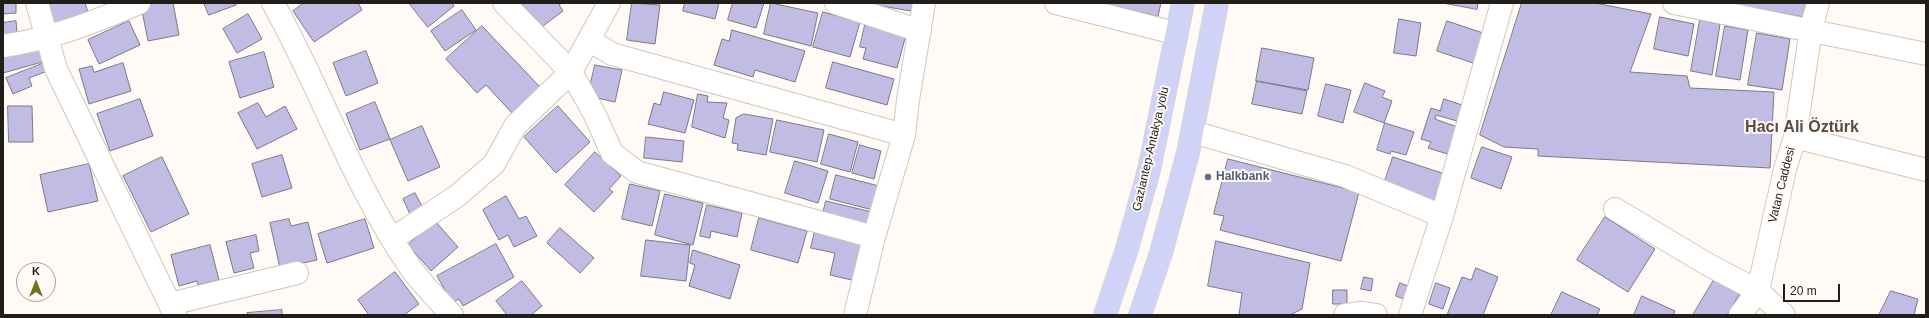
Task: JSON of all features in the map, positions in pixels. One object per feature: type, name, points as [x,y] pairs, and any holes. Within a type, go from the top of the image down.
[{"type":"main road","name":"Gaziantep-Antakya yolu","points":[[1105,315],[1126,252],[1149,170],[1175,33],[1183,3]]},
{"type":"main road","points":[[1140,315],[1161,253],[1193,132],[1217,3]]},
{"type":"street","points":[[37,3],[56,69],[172,310],[297,273]]},
{"type":"street","points":[[3,46],[47,37],[76,28],[139,3]]},
{"type":"street","points":[[273,3],[337,135],[392,239],[411,268],[452,315]]},
{"type":"street","points":[[504,3],[571,72],[595,115],[612,152],[637,172],[874,237]]},
{"type":"street","points":[[392,239],[457,196],[494,164],[515,126],[571,72],[590,40],[609,3]]},
{"type":"street","points":[[836,3],[920,31]]},
{"type":"street","points":[[855,315],[874,237],[904,135],[908,100],[924,3]]},
{"type":"street","points":[[1056,3],[1175,33]]},
{"type":"street","points":[[1410,315],[1442,216],[1502,3]]},
{"type":"street","points":[[1674,3],[1811,29],[1926,54]]},
{"type":"street","name":"Vatan Caddesi","points":[[1740,315],[1758,291],[1785,169],[1795,137],[1811,29],[1818,3]]},
{"type":"street","points":[[590,40],[612,54],[904,135]]},
{"type":"street","points":[[1193,132],[1344,176],[1442,216]]},
{"type":"street","points":[[1795,137],[1926,170]]},
{"type":"street","points":[[1615,209],[1758,291],[1784,315]]},
{"type":"street","points":[[1345,315],[1361,313],[1376,315]]},
{"type":"building","points":[[3,3],[16,3],[16,13],[3,14]]},
{"type":"building","points":[[47,3],[85,3],[90,19],[57,31]]},
{"type":"building","points":[[156,3],[173,3],[179,35],[148,41],[141,6]]},
{"type":"building","points":[[204,3],[236,3],[236,5],[209,15]]},
{"type":"building","points":[[304,3],[358,3],[362,10],[314,42],[293,11]]},
{"type":"building","points":[[409,3],[452,3],[454,6],[428,27]]},
{"type":"building","points":[[519,3],[562,3],[559,5],[563,11],[539,29]]},
{"type":"building","points":[[632,3],[660,5],[655,44],[627,40]]},
{"type":"building","points":[[685,3],[719,3],[715,19],[683,11]]},
{"type":"building","points":[[733,3],[764,3],[756,28],[728,20]]},
{"type":"building","points":[[771,3],[818,13],[811,46],[764,34]]},
{"type":"building","points":[[875,3],[913,3],[911,11],[875,5]]},
{"type":"building","points":[[1100,3],[1161,3],[1158,16]]},
{"type":"building","points":[[1443,3],[1478,3],[1477,9]]},
{"type":"building","points":[[1522,3],[1595,3],[1651,14],[1630,72],[1687,76],[1690,88],[1774,92],[1770,168],[1538,156],[1538,149],[1504,147],[1480,135]]},
{"type":"building","points":[[1737,3],[1806,3],[1803,17],[1737,5]]},
{"type":"building","points":[[462,10],[476,30],[445,51],[431,31]]},
{"type":"building","points":[[823,12],[860,22],[850,57],[813,47]]},
{"type":"building","points":[[248,14],[262,39],[237,53],[223,29]]},
{"type":"building","points":[[1660,17],[1694,24],[1688,56],[1654,49]]},
{"type":"building","points":[[1399,19],[1421,23],[1416,56],[1394,53]]},
{"type":"building","points":[[1700,20],[1720,24],[1712,75],[1691,71]]},
{"type":"building","points":[[16,21],[18,42],[3,43],[3,23]]},
{"type":"building","points":[[129,21],[140,45],[99,64],[88,40]]},
{"type":"building","points":[[866,21],[907,31],[897,68],[863,59],[866,48],[860,47]]},
{"type":"building","points":[[1447,21],[1486,34],[1476,64],[1437,51]]},
{"type":"building","points":[[482,26],[540,87],[512,113],[486,85],[477,93],[446,59]]},
{"type":"building","points":[[1725,26],[1748,30],[1740,80],[1716,76]]},
{"type":"building","points":[[732,30],[805,51],[795,82],[755,70],[753,77],[714,65],[722,39],[729,41]]},
{"type":"building","points":[[1757,33],[1790,39],[1782,90],[1748,85]]},
{"type":"building","points":[[41,43],[46,61],[3,73],[3,54]]},
{"type":"building","points":[[1262,48],[1314,58],[1308,90],[1256,81]]},
{"type":"building","points":[[366,51],[378,83],[346,96],[333,63]]},
{"type":"building","points":[[264,52],[274,87],[240,98],[229,62]]},
{"type":"building","points":[[47,62],[50,70],[29,78],[32,86],[13,94],[6,78]]},
{"type":"building","points":[[833,62],[894,79],[887,105],[826,88]]},
{"type":"building","points":[[123,63],[131,91],[89,104],[79,69],[92,66],[94,72]]},
{"type":"building","points":[[595,65],[622,70],[615,102],[588,96]]},
{"type":"building","points":[[1257,81],[1307,91],[1302,114],[1252,104]]},
{"type":"building","points":[[1365,83],[1385,91],[1382,97],[1392,101],[1384,123],[1354,112]]},
{"type":"building","points":[[1326,84],[1351,90],[1343,123],[1318,116]]},
{"type":"building","points":[[664,92],[694,100],[685,133],[648,124],[654,103],[660,105]]},
{"type":"building","points":[[698,94],[708,96],[707,102],[727,103],[723,118],[729,120],[725,138],[692,127]]},
{"type":"building","points":[[140,99],[153,136],[110,151],[97,114]]},
{"type":"building","points":[[1444,99],[1462,105],[1457,121],[1436,115],[1435,119],[1460,128],[1451,155],[1428,148],[1431,142],[1421,139],[1431,108],[1440,111]]},
{"type":"building","points":[[375,102],[390,139],[360,150],[346,114]]},
{"type":"building","points":[[258,103],[266,117],[285,106],[297,129],[257,149],[238,113]]},
{"type":"building","points":[[8,106],[32,106],[33,142],[9,142]]},
{"type":"building","points":[[558,106],[590,142],[556,173],[524,137]]},
{"type":"building","points":[[744,114],[773,119],[766,155],[737,150],[738,144],[732,143],[736,118]]},
{"type":"building","points":[[777,120],[824,130],[817,162],[770,152]]},
{"type":"building","points":[[1385,123],[1414,132],[1406,155],[1391,151],[1390,154],[1377,150]]},
{"type":"building","points":[[422,126],[440,167],[408,181],[390,140]]},
{"type":"building","points":[[829,134],[858,142],[850,172],[821,164]]},
{"type":"building","points":[[646,137],[684,141],[682,162],[644,158]]},
{"type":"building","points":[[860,145],[881,151],[874,179],[852,173]]},
{"type":"building","points":[[1482,147],[1512,157],[1501,189],[1471,178]]},
{"type":"building","points":[[595,152],[621,176],[609,189],[613,192],[594,212],[565,185]]},
{"type":"building","points":[[282,155],[292,188],[262,197],[252,164]]},
{"type":"building","points":[[162,157],[189,214],[151,232],[123,176]]},
{"type":"building","points":[[1393,157],[1448,175],[1438,205],[1383,187]]},
{"type":"building","points":[[1228,159],[1359,192],[1341,261],[1220,230],[1224,216],[1214,214]]},
{"type":"building","points":[[795,161],[828,171],[818,203],[785,193]]},
{"type":"building","points":[[89,164],[98,201],[48,212],[40,175]]},
{"type":"building","points":[[836,175],[879,186],[873,210],[830,199]]},
{"type":"building","points":[[630,184],[660,191],[652,226],[622,219]]},
{"type":"building","points":[[415,193],[423,208],[410,214],[403,199]]},
{"type":"building","points":[[665,194],[703,203],[693,245],[655,235]]},
{"type":"building","points":[[506,196],[519,219],[526,216],[537,236],[514,247],[508,235],[499,240],[483,210]]},
{"type":"building","points":[[826,201],[872,212],[868,229],[822,218]]},
{"type":"building","points":[[707,205],[742,213],[737,237],[711,231],[710,238],[700,236]]},
{"type":"building","points":[[1605,217],[1655,249],[1628,292],[1577,260]]},
{"type":"building","points":[[759,218],[807,231],[798,263],[751,250]]},
{"type":"building","points":[[289,219],[291,226],[308,222],[317,260],[280,268],[270,223]]},
{"type":"building","points":[[365,219],[374,248],[327,263],[318,234]]},
{"type":"building","points":[[435,221],[458,247],[431,271],[408,245]]},
{"type":"building","points":[[560,228],[594,258],[580,273],[547,243]]},
{"type":"building","points":[[815,231],[864,243],[856,281],[830,275],[835,253],[811,248]]},
{"type":"building","points":[[256,235],[259,251],[250,253],[254,268],[234,273],[226,242]]},
{"type":"building","points":[[646,240],[690,245],[686,281],[641,276]]},
{"type":"building","points":[[1216,241],[1310,263],[1302,309],[1290,315],[1239,315],[1242,293],[1208,286]]},
{"type":"building","points":[[496,244],[514,277],[463,306],[459,299],[452,303],[437,276]]},
{"type":"building","points":[[210,245],[219,280],[198,285],[197,281],[179,286],[171,255]]},
{"type":"building","points":[[693,250],[740,265],[730,299],[689,286],[695,265],[690,263]]},
{"type":"building","points":[[1476,268],[1498,277],[1483,315],[1447,315],[1462,277],[1471,280]]},
{"type":"building","points":[[395,272],[419,304],[404,315],[369,315],[358,300]]},
{"type":"building","points":[[1364,277],[1373,279],[1371,291],[1361,289]]},
{"type":"building","points":[[1715,278],[1740,293],[1727,315],[1693,315]]},
{"type":"building","points":[[522,281],[542,306],[531,315],[507,315],[496,301]]},
{"type":"building","points":[[1400,283],[1416,289],[1412,302],[1396,296]]},
{"type":"building","points":[[1436,283],[1450,288],[1443,309],[1429,304]]},
{"type":"building","points":[[1333,290],[1347,290],[1347,304],[1333,304]]},
{"type":"building","points":[[1891,291],[1918,299],[1914,315],[1879,315]]},
{"type":"building","points":[[1562,292],[1600,309],[1597,315],[1551,315]]},
{"type":"building","points":[[1642,296],[1675,311],[1673,315],[1634,315]]},
{"type":"building","points":[[282,310],[282,315],[247,315],[247,313]]},
{"type":"place","name":"Halkbank","points":[[1208,177]]},
{"type":"district","name":"Hacı Ali Öztürk","points":[[1802,128]]}]
